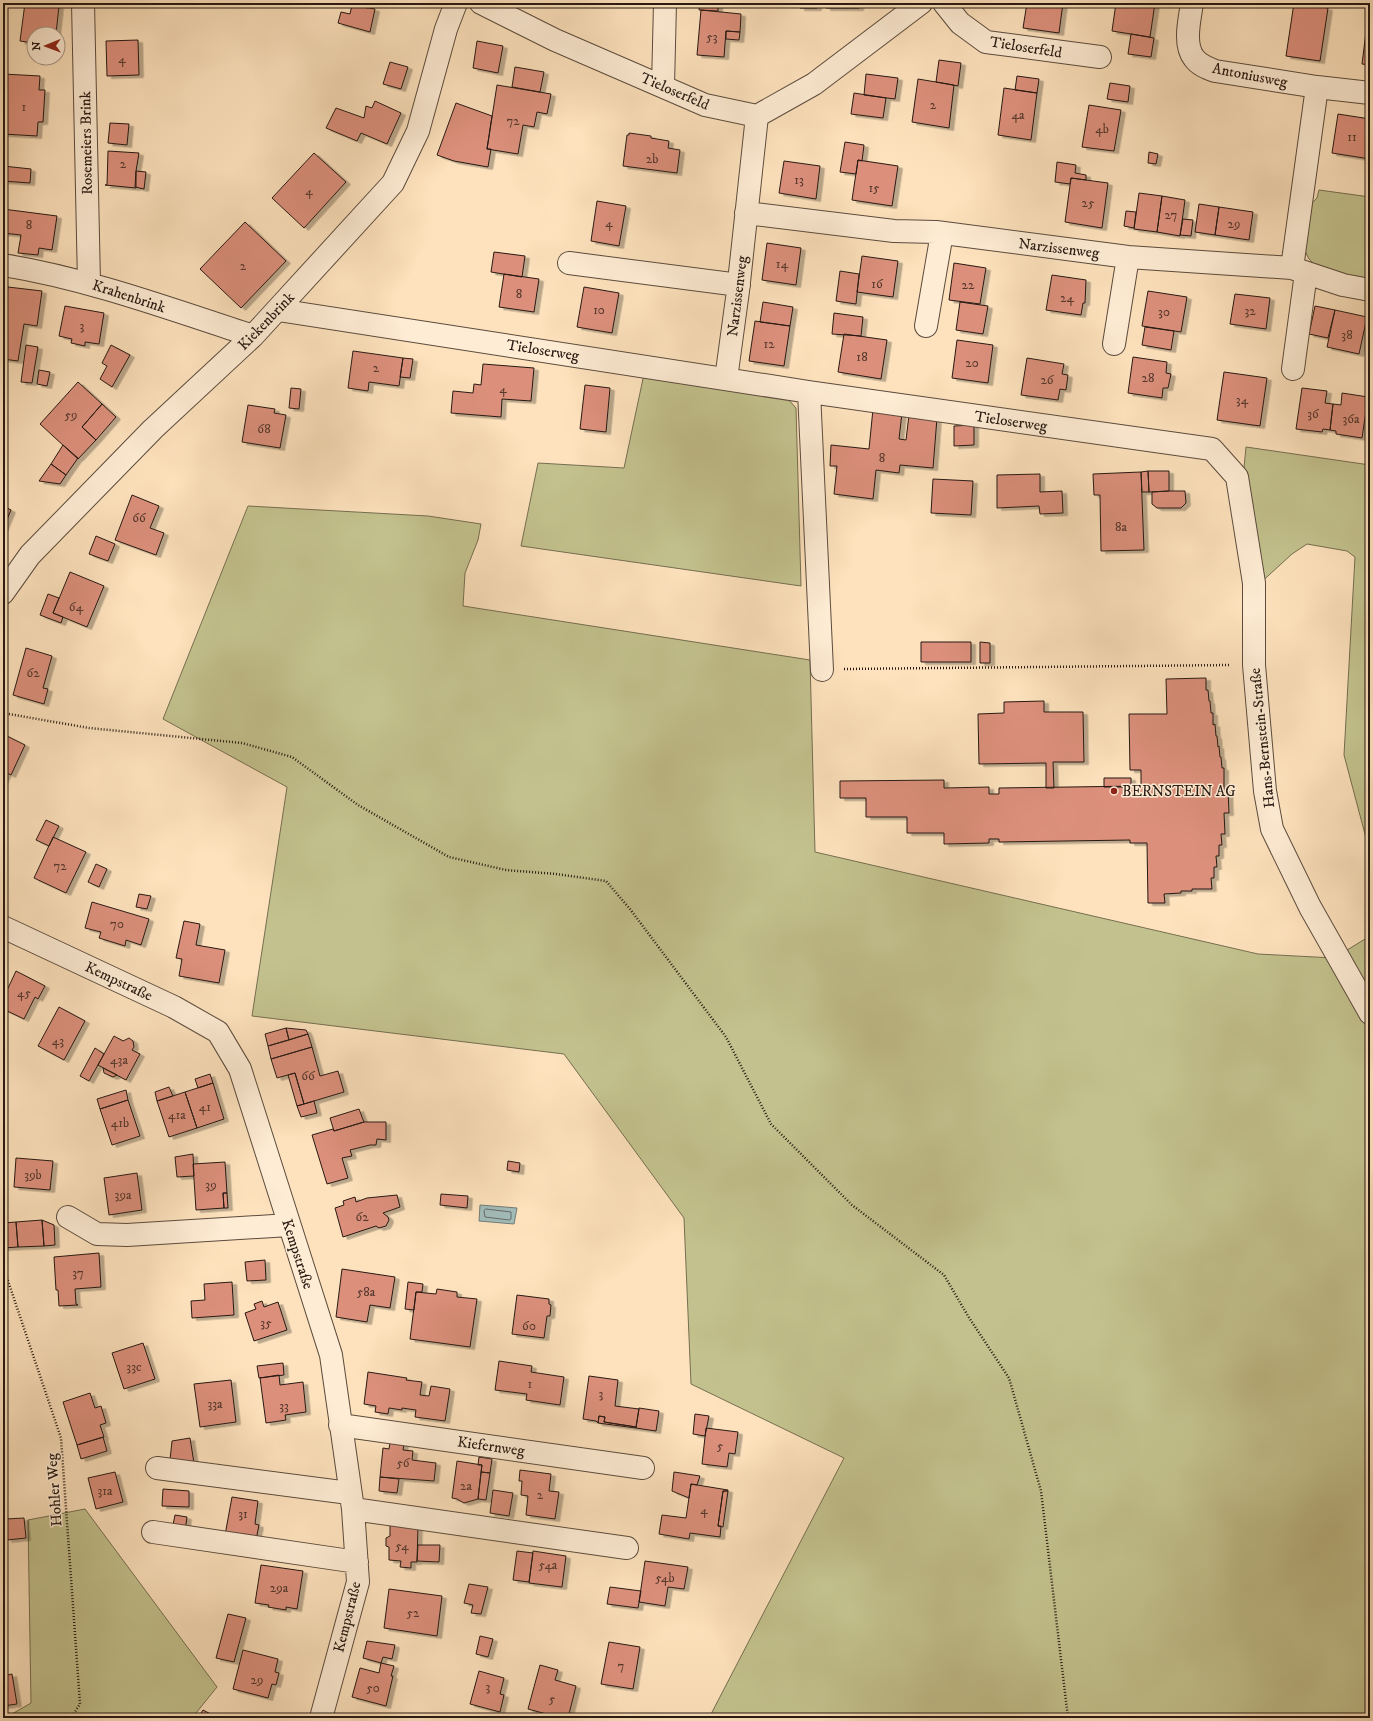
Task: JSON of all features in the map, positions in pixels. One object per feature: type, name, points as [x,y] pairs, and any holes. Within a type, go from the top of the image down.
[{"type":"street","name":"Rosemeiers Brink","points":[[84,3],[89,283]]},
{"type":"street","name":"Kiekenbrink","points":[[3,593],[36,549],[153,429],[253,336],[393,183],[418,131],[446,29],[456,3]]},
{"type":"street","name":"Tieloserfeld","points":[[481,3],[555,40],[705,105],[756,116]]},
{"type":"street","points":[[663,86],[665,3]]},
{"type":"street","points":[[756,116],[814,84],[921,3]]},
{"type":"street","name":"Tieloserfeld","points":[[944,3],[960,23],[986,42],[1100,57]]},
{"type":"street","name":"Antoniusweg","points":[[1192,3],[1188,39],[1189,48],[1193,58],[1202,65],[1215,71],[1317,87],[1370,93]]},
{"type":"street","points":[[1293,369],[1299,270],[1317,87]]},
{"type":"street","name":"Narzissenweg","points":[[726,378],[739,285],[756,116]]},
{"type":"street","name":"Narzissenweg","points":[[746,213],[894,231],[942,233],[1128,257],[1299,270],[1343,285],[1370,290]]},
{"type":"street","points":[[926,326],[942,233]]},
{"type":"street","points":[[1114,344],[1128,257]]},
{"type":"street","points":[[569,263],[739,285]]},
{"type":"street","name":"Krahenbrink","points":[[3,265],[42,271],[89,283],[253,336]]},
{"type":"street","name":"Tieloserweg","points":[[278,310],[809,392],[1212,449]]},
{"type":"street","points":[[809,392],[822,670]]},
{"type":"street","name":"Hans-Bernstein-Straße","points":[[1212,449],[1237,477],[1254,583],[1254,665],[1265,792],[1272,829],[1310,907],[1370,1013]]},
{"type":"street","name":"Kempstraße","points":[[3,927],[174,1007],[218,1032],[240,1069],[331,1355],[351,1501],[358,1582],[321,1718]]},
{"type":"street","points":[[68,1217],[97,1234],[112,1235],[289,1225]]},
{"type":"street","name":"Kiefernweg","points":[[340,1425],[643,1468]]},
{"type":"street","points":[[157,1468],[627,1548]]},
{"type":"street","points":[[153,1532],[357,1562]]},
{"type":"path","points":[[822,670],[1254,665]]},
{"type":"path","points":[[3,713],[89,728],[242,743],[292,757],[358,805],[449,857],[506,870],[556,874],[606,881],[630,909],[726,1037],[771,1124],[852,1205],[944,1275],[968,1316],[1009,1378],[1041,1491],[1068,1718]]},
{"type":"path","name":"Hohler Weg","points":[[3,1266],[61,1438],[80,1704],[71,1718]]},
{"type":"shaded area","points":[[1319,190],[1370,197],[1370,280],[1318,268],[1309,259],[1305,251],[1311,204],[1317,198]]},
{"type":"shaded area","points":[[644,374],[787,398],[796,408],[801,586],[521,546],[538,463],[624,468]]},
{"type":"shaded area","points":[[1246,447],[1370,465],[1370,853],[1344,755],[1355,557],[1347,551],[1307,544],[1292,554],[1257,586],[1243,478]]},
{"type":"shaded area","points":[[248,506],[428,516],[481,524],[478,540],[465,573],[463,606],[810,660],[815,852],[1258,954],[1334,958],[1370,936],[1370,1718],[709,1718],[844,1458],[691,1384],[684,1218],[564,1054],[252,1016],[287,787],[163,719]]},
{"type":"shaded area","points":[[85,1509],[217,1687],[192,1718],[5,1718],[31,1703],[28,1520]]},
{"type":"water","points":[[480,1205],[517,1208],[514,1224],[479,1221]]},
{"type":"building","points":[[25,3],[59,6],[57,26],[26,26],[26,42],[20,41]]},
{"type":"building","points":[[353,3],[369,3],[368,8],[352,5]]},
{"type":"building","points":[[700,3],[718,3],[718,11],[699,10]]},
{"type":"building","points":[[800,3],[817,3],[817,8],[800,8]]},
{"type":"building","points":[[826,3],[859,3],[859,8],[826,8]]},
{"type":"building","points":[[1027,3],[1063,3],[1059,33],[1023,28]]},
{"type":"building","points":[[1116,3],[1155,3],[1150,37],[1112,31]]},
{"type":"building","points":[[1294,3],[1328,8],[1320,61],[1286,56]]},
{"type":"building","points":[[352,5],[375,9],[370,32],[338,23],[341,12],[350,14]]},
{"type":"building","points":[[701,10],[741,14],[740,32],[726,31],[724,57],[697,55]]},
{"type":"building","points":[[1368,16],[1370,16],[1370,65],[1362,64]]},
{"type":"building","points":[[726,31],[740,32],[739,40],[726,39]]},
{"type":"building","points":[[1131,34],[1154,38],[1151,57],[1128,54]]},
{"type":"building","points":[[138,40],[139,75],[107,76],[106,41]]},
{"type":"building","points":[[477,41],[503,46],[498,73],[473,68]]},
{"type":"building","points":[[939,60],[961,63],[958,86],[936,82]]},
{"type":"building","points":[[390,62],[408,67],[401,89],[383,84]]},
{"type":"building","points":[[515,67],[544,72],[540,92],[512,87]]},
{"type":"building","points":[[3,74],[40,76],[39,90],[45,90],[43,122],[38,122],[37,136],[3,134]]},
{"type":"building","points":[[866,74],[898,78],[895,99],[864,95]]},
{"type":"building","points":[[1017,76],[1039,79],[1037,93],[1015,90]]},
{"type":"building","points":[[918,79],[954,85],[949,128],[912,122]]},
{"type":"building","points":[[1110,83],[1130,86],[1128,102],[1107,99]]},
{"type":"building","points":[[497,85],[551,94],[547,114],[537,112],[534,127],[523,125],[518,154],[487,149]]},
{"type":"building","points":[[1004,88],[1037,93],[1031,140],[998,135]]},
{"type":"building","points":[[854,93],[886,98],[883,118],[851,114]]},
{"type":"building","points":[[375,101],[401,113],[387,144],[361,133],[357,141],[326,128],[336,108],[364,118],[366,106],[372,108]]},
{"type":"building","points":[[456,103],[492,116],[487,149],[491,149],[488,167],[454,161],[437,155]]},
{"type":"building","points":[[1089,105],[1121,110],[1114,151],[1082,147]]},
{"type":"building","points":[[1338,114],[1370,119],[1370,159],[1332,153]]},
{"type":"building","points":[[110,123],[129,124],[127,145],[108,143]]},
{"type":"building","points":[[629,133],[651,136],[651,138],[669,141],[668,148],[680,150],[677,173],[623,166],[627,135],[629,135]]},
{"type":"building","points":[[845,142],[864,145],[862,161],[858,160],[856,174],[840,172]]},
{"type":"building","points":[[108,151],[139,153],[136,171],[136,188],[105,185],[107,185]]},
{"type":"building","points":[[1149,152],[1158,154],[1156,164],[1148,163]]},
{"type":"building","points":[[314,153],[346,182],[304,228],[272,198]]},
{"type":"building","points":[[858,160],[898,166],[892,206],[852,200]]},
{"type":"building","points":[[784,161],[820,166],[816,199],[779,193]]},
{"type":"building","points":[[1057,162],[1076,165],[1075,173],[1086,175],[1086,180],[1071,178],[1070,184],[1055,182]]},
{"type":"building","points":[[3,166],[31,169],[30,183],[3,181]]},
{"type":"building","points":[[136,171],[146,172],[144,189],[135,187]]},
{"type":"building","points":[[1071,178],[1108,183],[1102,228],[1065,222]]},
{"type":"building","points":[[1139,193],[1162,196],[1157,232],[1134,229]]},
{"type":"building","points":[[1162,196],[1185,200],[1180,236],[1157,232]]},
{"type":"building","points":[[597,201],[626,206],[619,246],[591,241]]},
{"type":"building","points":[[1199,204],[1219,207],[1215,235],[1195,232]]},
{"type":"building","points":[[1219,207],[1253,212],[1249,240],[1215,235]]},
{"type":"building","points":[[3,209],[57,216],[52,250],[39,248],[38,255],[18,253],[21,235],[3,233]]},
{"type":"building","points":[[1126,211],[1136,212],[1134,228],[1124,226]]},
{"type":"building","points":[[1183,219],[1193,220],[1191,236],[1180,235]]},
{"type":"building","points":[[245,222],[286,261],[241,308],[200,269]]},
{"type":"building","points":[[767,243],[801,248],[796,285],[762,280]]},
{"type":"building","points":[[494,252],[525,256],[522,277],[491,272]]},
{"type":"building","points":[[862,256],[898,261],[893,297],[857,292]]},
{"type":"building","points":[[954,263],[986,268],[980,304],[949,300]]},
{"type":"building","points":[[840,271],[859,274],[856,304],[836,301]]},
{"type":"building","points":[[504,274],[539,279],[534,312],[499,307]]},
{"type":"building","points":[[1052,275],[1086,280],[1085,303],[1083,303],[1081,315],[1046,310]]},
{"type":"building","points":[[8,287],[42,291],[37,326],[24,324],[18,361],[3,359],[3,320]]},
{"type":"building","points":[[584,287],[619,293],[612,333],[577,327]]},
{"type":"building","points":[[1148,291],[1187,297],[1181,332],[1142,326]]},
{"type":"building","points":[[1235,294],[1270,298],[1266,329],[1230,324]]},
{"type":"building","points":[[763,302],[793,307],[790,326],[760,322]]},
{"type":"building","points":[[960,302],[988,306],[983,334],[956,330]]},
{"type":"building","points":[[65,306],[104,313],[99,344],[85,342],[85,346],[71,343],[72,339],[59,336]]},
{"type":"building","points":[[1315,306],[1335,310],[1328,338],[1309,334]]},
{"type":"building","points":[[1335,310],[1367,317],[1359,354],[1327,347]]},
{"type":"building","points":[[834,313],[863,317],[861,336],[832,334]]},
{"type":"building","points":[[755,321],[790,326],[784,366],[749,361]]},
{"type":"building","points":[[1145,327],[1174,331],[1171,350],[1142,345]]},
{"type":"building","points":[[844,334],[887,340],[881,379],[838,372]]},
{"type":"building","points":[[957,340],[993,345],[988,383],[952,378]]},
{"type":"building","points":[[26,345],[38,347],[32,383],[21,382]]},
{"type":"building","points":[[111,345],[130,355],[112,387],[100,379],[107,366],[102,363]]},
{"type":"building","points":[[353,351],[403,358],[399,386],[369,382],[368,391],[348,388]]},
{"type":"building","points":[[1133,357],[1167,362],[1166,373],[1171,374],[1168,388],[1163,388],[1162,398],[1128,393]]},
{"type":"building","points":[[403,358],[413,359],[410,378],[400,377]]},
{"type":"building","points":[[1027,358],[1064,364],[1062,374],[1068,375],[1066,390],[1060,389],[1058,400],[1021,395]]},
{"type":"building","points":[[483,364],[534,368],[531,401],[502,399],[501,417],[451,413],[453,391],[473,393],[474,384],[481,385]]},
{"type":"building","points":[[39,370],[50,372],[47,386],[37,384]]},
{"type":"building","points":[[1224,372],[1267,378],[1260,426],[1217,420]]},
{"type":"building","points":[[78,382],[102,404],[82,427],[96,440],[78,459],[40,424]]},
{"type":"building","points":[[585,385],[610,388],[606,432],[580,429]]},
{"type":"building","points":[[291,388],[301,389],[299,409],[289,408]]},
{"type":"building","points":[[1302,388],[1327,391],[1325,403],[1333,404],[1330,430],[1323,429],[1322,432],[1296,429]]},
{"type":"building","points":[[1342,393],[1368,397],[1362,438],[1336,434],[1336,431],[1330,430],[1333,404],[1341,405]]},
{"type":"building","points":[[102,404],[116,417],[96,440],[82,427]]},
{"type":"building","points":[[248,405],[275,409],[274,413],[286,415],[280,448],[242,442]]},
{"type":"building","points":[[873,409],[902,413],[899,439],[906,440],[909,415],[937,418],[933,468],[900,465],[899,473],[876,470],[873,499],[834,494],[837,466],[830,466],[831,445],[869,449]]},
{"type":"building","points":[[974,425],[974,445],[954,446],[954,426]]},
{"type":"building","points":[[63,445],[78,458],[66,475],[51,464]]},
{"type":"building","points":[[51,464],[66,475],[60,484],[39,481]]},
{"type":"building","points":[[1148,471],[1149,492],[1142,492],[1141,472]]},
{"type":"building","points":[[1148,471],[1169,471],[1169,491],[1149,492]]},
{"type":"building","points":[[1141,472],[1144,550],[1101,551],[1100,495],[1094,495],[1093,474]]},
{"type":"building","points":[[1040,474],[1040,492],[1062,491],[1063,513],[1040,514],[1039,506],[997,508],[997,475]]},
{"type":"building","points":[[933,479],[973,481],[971,515],[931,513]]},
{"type":"building","points":[[1185,491],[1186,503],[1181,508],[1157,508],[1152,504],[1152,492]]},
{"type":"building","points":[[132,495],[159,506],[150,528],[164,533],[156,555],[115,540]]},
{"type":"building","points":[[3,506],[11,510],[3,529]]},
{"type":"building","points":[[96,536],[115,544],[108,561],[89,554]]},
{"type":"building","points":[[70,572],[104,586],[87,627],[53,613]]},
{"type":"building","points":[[48,594],[59,598],[53,613],[63,617],[61,623],[40,615]]},
{"type":"building","points":[[921,642],[971,642],[971,662],[921,662]]},
{"type":"building","points":[[980,642],[990,643],[990,663],[980,663]]},
{"type":"building","points":[[26,648],[52,656],[43,688],[48,689],[44,704],[13,695]]},
{"type":"building","name":"BERNSTEIN AG","points":[[1206,678],[1206,690],[1208,690],[1211,713],[1213,713],[1213,725],[1215,724],[1222,768],[1224,768],[1224,789],[1228,789],[1229,813],[1224,813],[1225,834],[1221,834],[1222,845],[1219,845],[1219,856],[1216,856],[1217,867],[1214,867],[1214,878],[1211,878],[1212,889],[1192,889],[1192,891],[1181,891],[1181,893],[1164,894],[1165,903],[1148,903],[1147,843],[1130,843],[1130,840],[999,842],[999,839],[989,839],[989,843],[944,844],[944,833],[907,833],[907,817],[866,817],[866,798],[840,798],[840,781],[944,780],[944,788],[989,787],[989,794],[999,794],[999,788],[1141,786],[1141,770],[1130,770],[1129,714],[1167,714],[1166,679]]},
{"type":"building","points":[[1044,701],[1044,712],[1083,712],[1084,762],[1053,762],[1054,788],[1046,788],[1046,763],[979,764],[978,714],[1004,713],[1004,702]]},
{"type":"building","points":[[3,734],[25,745],[11,775],[7,773],[3,781]]},
{"type":"building","points":[[1104,778],[1131,778],[1131,787],[1104,787]]},
{"type":"building","points":[[46,820],[59,826],[49,846],[36,840]]},
{"type":"building","points":[[53,837],[86,852],[66,893],[34,878]]},
{"type":"building","points":[[96,864],[107,869],[99,887],[88,882]]},
{"type":"building","points":[[139,894],[151,896],[147,909],[136,907]]},
{"type":"building","points":[[92,902],[149,919],[141,945],[126,940],[125,946],[99,938],[101,932],[85,928]]},
{"type":"building","points":[[184,921],[200,924],[196,945],[225,950],[219,983],[179,976],[182,959],[176,958]]},
{"type":"building","points":[[16,971],[45,986],[38,999],[35,997],[24,1019],[3,1009],[3,999]]},
{"type":"building","points":[[59,1007],[85,1021],[64,1060],[38,1046]]},
{"type":"building","points":[[286,1028],[289,1040],[268,1046],[265,1034]]},
{"type":"building","points":[[286,1028],[306,1030],[308,1034],[289,1040]]},
{"type":"building","points":[[308,1034],[312,1047],[271,1059],[268,1046]]},
{"type":"building","points":[[114,1036],[123,1041],[129,1038],[133,1041],[134,1047],[132,1050],[140,1054],[126,1080],[98,1065]]},
{"type":"building","points":[[312,1047],[320,1076],[338,1071],[344,1092],[304,1104],[295,1073],[277,1078],[271,1059]]},
{"type":"building","points":[[95,1048],[104,1054],[89,1081],[80,1076]]},
{"type":"building","points":[[103,1068],[117,1075],[113,1077],[104,1073]]},
{"type":"building","points":[[295,1073],[304,1104],[297,1106],[288,1075]]},
{"type":"building","points":[[210,1074],[213,1083],[198,1088],[195,1079]]},
{"type":"building","points":[[213,1083],[224,1119],[197,1128],[185,1092]]},
{"type":"building","points":[[169,1087],[173,1096],[157,1101],[155,1092]]},
{"type":"building","points":[[126,1090],[128,1100],[100,1109],[97,1099]]},
{"type":"building","points":[[185,1092],[197,1128],[169,1137],[157,1101]]},
{"type":"building","points":[[128,1100],[140,1136],[112,1145],[100,1109]]},
{"type":"building","points":[[314,1101],[317,1113],[301,1117],[297,1106]]},
{"type":"building","points":[[359,1109],[364,1122],[334,1131],[330,1118]]},
{"type":"building","points":[[364,1122],[386,1122],[386,1140],[377,1139],[376,1145],[350,1150],[352,1156],[342,1158],[348,1178],[327,1184],[312,1135],[333,1129],[334,1131]]},
{"type":"building","points":[[193,1154],[194,1176],[177,1177],[175,1157]]},
{"type":"building","points":[[16,1158],[53,1161],[50,1190],[14,1187]]},
{"type":"building","points":[[508,1161],[520,1163],[519,1172],[507,1170]]},
{"type":"building","points":[[225,1162],[227,1193],[223,1193],[224,1208],[196,1210],[193,1164]]},
{"type":"building","points":[[137,1173],[142,1210],[109,1215],[104,1178]]},
{"type":"building","points":[[223,1193],[227,1193],[228,1208],[224,1208]]},
{"type":"building","points":[[441,1194],[468,1196],[467,1208],[440,1205]]},
{"type":"building","points":[[397,1195],[400,1207],[383,1213],[389,1220],[386,1226],[379,1228],[376,1226],[343,1237],[335,1208],[344,1205],[343,1201],[355,1197],[356,1202],[367,1198]]},
{"type":"building","points":[[42,1220],[54,1225],[55,1245],[44,1246]]},
{"type":"building","points":[[42,1220],[44,1246],[18,1247],[16,1222]]},
{"type":"building","points":[[16,1222],[18,1247],[3,1248],[3,1223]]},
{"type":"building","points":[[99,1253],[101,1287],[75,1289],[76,1304],[78,1305],[59,1306],[58,1290],[56,1290],[54,1257]]},
{"type":"building","points":[[265,1260],[266,1280],[247,1281],[245,1262]]},
{"type":"building","points":[[342,1269],[395,1277],[390,1308],[370,1305],[367,1322],[336,1317]]},
{"type":"building","points":[[232,1282],[234,1315],[192,1318],[191,1301],[205,1300],[204,1284]]},
{"type":"building","points":[[408,1282],[423,1284],[422,1292],[416,1292],[414,1310],[405,1309]]},
{"type":"building","points":[[437,1289],[457,1292],[457,1297],[477,1299],[470,1347],[410,1339],[416,1292],[436,1294]]},
{"type":"building","points":[[517,1295],[549,1299],[549,1304],[551,1305],[550,1316],[547,1316],[544,1338],[512,1334]]},
{"type":"building","points":[[262,1301],[264,1307],[278,1302],[287,1330],[254,1341],[245,1313],[256,1309],[254,1304]]},
{"type":"building","points":[[143,1343],[155,1379],[124,1389],[112,1353]]},
{"type":"building","points":[[499,1361],[532,1366],[531,1372],[564,1377],[560,1405],[526,1400],[527,1394],[495,1390]]},
{"type":"building","points":[[283,1363],[284,1375],[259,1378],[257,1366]]},
{"type":"building","points":[[368,1372],[407,1378],[406,1380],[422,1382],[420,1395],[429,1396],[431,1386],[450,1389],[445,1421],[415,1417],[416,1410],[402,1408],[402,1410],[389,1408],[388,1414],[375,1412],[376,1406],[364,1404]]},
{"type":"building","points":[[279,1375],[280,1385],[303,1382],[306,1412],[285,1415],[286,1420],[266,1423],[260,1378]]},
{"type":"building","points":[[589,1376],[618,1380],[615,1406],[639,1409],[636,1427],[604,1422],[605,1417],[599,1416],[598,1423],[596,1421],[583,1419]]},
{"type":"building","points":[[231,1380],[236,1422],[200,1427],[194,1384]]},
{"type":"building","points":[[90,1393],[95,1408],[101,1406],[106,1423],[100,1425],[104,1437],[77,1445],[63,1402]]},
{"type":"building","points":[[639,1408],[659,1411],[656,1431],[636,1428]]},
{"type":"building","points":[[695,1414],[709,1416],[705,1436],[693,1434]]},
{"type":"building","points":[[599,1416],[605,1417],[604,1422],[636,1428],[598,1423]]},
{"type":"building","points":[[706,1428],[738,1432],[735,1454],[729,1453],[727,1467],[702,1464]]},
{"type":"building","points":[[103,1437],[107,1451],[81,1459],[77,1445]]},
{"type":"building","points":[[190,1438],[194,1463],[170,1460],[172,1441]]},
{"type":"building","points":[[390,1443],[404,1444],[403,1450],[413,1451],[412,1460],[436,1463],[434,1481],[380,1477],[383,1448],[389,1449]]},
{"type":"building","points":[[479,1457],[492,1459],[490,1473],[481,1472],[482,1465],[478,1465]]},
{"type":"building","points":[[457,1461],[482,1465],[478,1499],[464,1503],[452,1498]]},
{"type":"building","points":[[520,1470],[551,1474],[549,1491],[559,1492],[555,1519],[526,1515],[528,1496],[521,1495],[522,1481],[519,1481]]},
{"type":"building","points":[[115,1472],[123,1502],[96,1509],[88,1478]]},
{"type":"building","points":[[481,1472],[490,1473],[486,1500],[478,1499]]},
{"type":"building","points":[[674,1472],[700,1476],[697,1485],[691,1484],[689,1498],[672,1491]]},
{"type":"building","points":[[380,1477],[399,1479],[397,1493],[379,1491]]},
{"type":"building","points":[[691,1484],[728,1490],[723,1491],[718,1526],[721,1526],[720,1537],[690,1533],[689,1539],[659,1534],[662,1515],[686,1518]]},
{"type":"building","points":[[163,1489],[189,1491],[189,1507],[162,1506]]},
{"type":"building","points":[[493,1490],[513,1493],[509,1516],[490,1513]]},
{"type":"building","points":[[723,1491],[728,1491],[723,1527],[718,1526]]},
{"type":"building","points":[[232,1497],[258,1501],[255,1524],[259,1525],[256,1540],[225,1535]]},
{"type":"building","points":[[175,1515],[187,1517],[185,1532],[172,1530]]},
{"type":"building","points":[[24,1518],[26,1538],[7,1540],[6,1519]]},
{"type":"building","points":[[390,1524],[418,1525],[417,1562],[411,1562],[411,1568],[400,1567],[401,1561],[389,1560],[389,1547],[386,1546],[386,1538],[390,1536]]},
{"type":"building","points":[[418,1545],[440,1545],[439,1562],[417,1561]]},
{"type":"building","points":[[517,1551],[533,1553],[529,1582],[513,1580]]},
{"type":"building","points":[[533,1551],[566,1556],[562,1587],[529,1583]]},
{"type":"building","points":[[645,1561],[688,1567],[684,1589],[668,1587],[665,1606],[639,1602]]},
{"type":"building","points":[[261,1565],[303,1571],[297,1609],[286,1607],[286,1610],[255,1603]]},
{"type":"building","points":[[469,1584],[488,1587],[481,1614],[471,1613],[473,1605],[464,1603]]},
{"type":"building","points":[[610,1587],[641,1591],[638,1608],[607,1604]]},
{"type":"building","points":[[389,1589],[442,1596],[437,1636],[384,1628]]},
{"type":"building","points":[[228,1614],[246,1618],[234,1662],[216,1658]]},
{"type":"building","points":[[480,1636],[493,1639],[488,1657],[476,1654]]},
{"type":"building","points":[[367,1641],[395,1645],[392,1659],[383,1657],[381,1663],[363,1658]]},
{"type":"building","points":[[609,1642],[640,1647],[633,1689],[601,1684]]},
{"type":"building","points":[[243,1650],[278,1659],[275,1672],[279,1673],[276,1685],[272,1684],[268,1698],[233,1689]]},
{"type":"building","points":[[381,1663],[394,1666],[386,1706],[352,1697],[360,1668],[379,1673]]},
{"type":"building","points":[[540,1665],[558,1670],[555,1680],[576,1686],[568,1718],[561,1718],[528,1709]]},
{"type":"building","points":[[479,1671],[504,1678],[500,1694],[504,1695],[500,1712],[470,1704]]},
{"type":"building","points":[[12,1674],[17,1704],[3,1706],[3,1676]]},
{"type":"building","points":[[203,1710],[218,1718],[198,1718]]},
{"type":"place","name":"BERNSTEIN AG","points":[[1114,791]]}]
